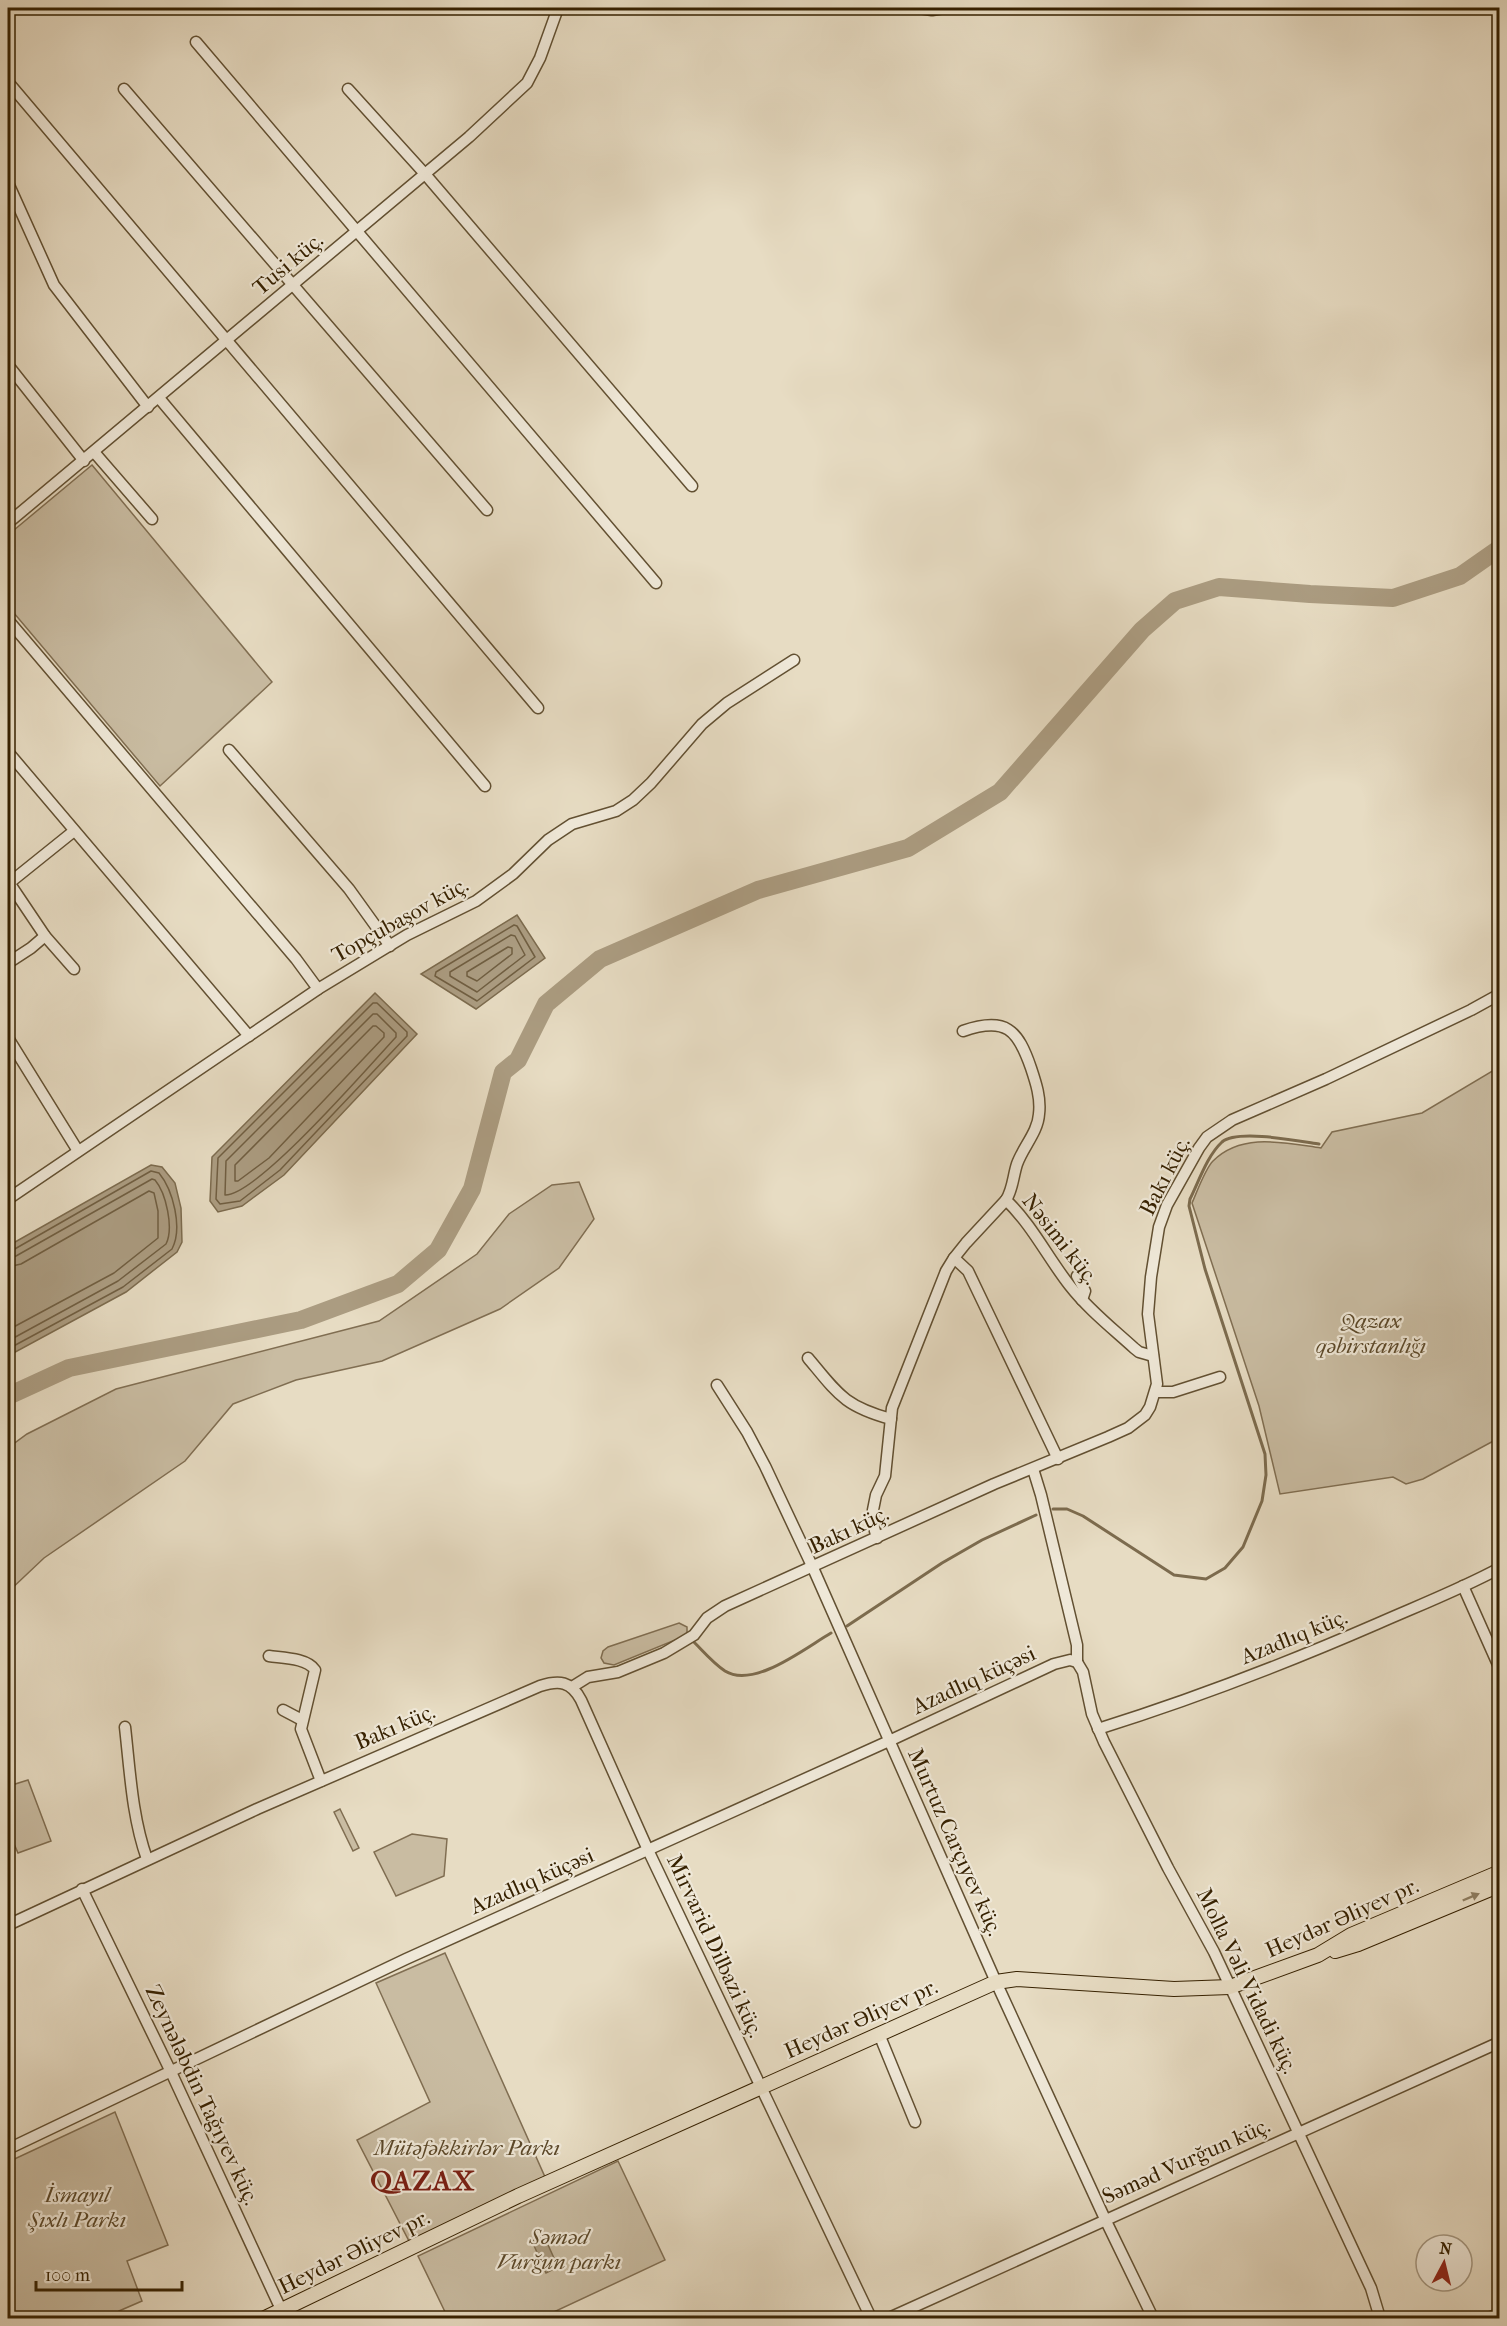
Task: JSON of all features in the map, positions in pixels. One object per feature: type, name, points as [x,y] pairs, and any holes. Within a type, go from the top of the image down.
[{"type":"main road","name":"Heydər Əliyev pr.","points":[[265,2319],[283,2315],[518,2196],[996,1982],[1017,1979],[1174,1989],[1230,1987],[1318,1955],[1351,1935],[1500,1872]]},
{"type":"main road","points":[[1318,1955],[1358,1944],[1500,1885]]},
{"type":"street","name":"Tusi küç.","points":[[8,523],[357,232],[526,83],[540,58],[558,8]]},
{"type":"street","points":[[919,8],[943,8]]},
{"type":"street","points":[[196,42],[657,583]]},
{"type":"street","points":[[8,82],[538,708]]},
{"type":"street","points":[[124,89],[487,510]]},
{"type":"street","points":[[348,89],[425,174],[692,486]]},
{"type":"street","points":[[8,183],[54,285],[148,407]]},
{"type":"street","points":[[8,364],[84,461]]},
{"type":"street","points":[[159,398],[485,786]]},
{"type":"street","points":[[94,452],[152,519]]},
{"type":"street","points":[[8,620],[296,959],[318,989]]},
{"type":"street","name":"Topçubaşov küç.","points":[[8,1199],[318,989],[390,946],[476,901],[513,874],[548,840],[572,824],[616,811],[633,800],[651,783],[702,724],[727,703],[794,660]]},
{"type":"street","points":[[229,750],[350,889],[390,946]]},
{"type":"street","points":[[8,752],[249,1036]]},
{"type":"street","points":[[74,831],[8,882],[45,936],[74,969]]},
{"type":"street","points":[[8,963],[45,936]]},
{"type":"street","name":"Bakı küç.","points":[[8,1925],[147,1859],[540,1686],[558,1682],[572,1687],[588,1677],[618,1672],[664,1653],[694,1635],[707,1618],[725,1606],[1128,1428],[1145,1415],[1156,1392],[1157,1370],[1149,1328],[1149,1292],[1159,1227],[1167,1205],[1207,1137],[1232,1120],[1326,1079],[1500,994]]},
{"type":"street","points":[[963,1031],[980,1025],[990,1025],[1016,1035],[1023,1046],[1036,1084],[1040,1103],[1037,1124],[1017,1163],[1006,1200]]},
{"type":"street","points":[[8,1038],[78,1150]]},
{"type":"street","name":"Nəsimi küç.","points":[[877,1538],[873,1524],[873,1510],[876,1495],[885,1476],[891,1419],[898,1390],[946,1271],[966,1243],[1006,1200],[1023,1218],[1070,1287],[1082,1300],[1139,1352],[1153,1356]]},
{"type":"street","points":[[954,1258],[968,1271],[1058,1459]]},
{"type":"street","points":[[1077,1276],[1085,1291],[1082,1300]]},
{"type":"street","points":[[808,1358],[832,1387],[851,1404],[865,1412],[891,1419]]},
{"type":"street","points":[[1156,1392],[1173,1392],[1220,1377]]},
{"type":"street","name":"Murtuz Carçıyev küç.","points":[[717,1385],[747,1432],[765,1466],[813,1568],[996,1982],[1153,2319]]},
{"type":"street","name":"Molla Vəli Vidadi küç.","points":[[1033,1469],[1077,1645],[1077,1662],[1083,1672],[1098,1729],[1168,1868],[1210,1943],[1371,2288],[1380,2319]]},
{"type":"street","name":"Azadlıq küç.","points":[[1098,1729],[1174,1705],[1276,1667],[1500,1568]]},
{"type":"street","points":[[1463,1586],[1500,1669]]},
{"type":"street","points":[[269,1656],[313,1665],[315,1674],[302,1720],[303,1737],[321,1781]]},
{"type":"street","name":"Azadlıq küçəsi","points":[[8,2149],[406,1959],[889,1742],[1054,1664],[1070,1660],[1077,1662]]},
{"type":"street","name":"Mirvarid Dilbazi küç.","points":[[572,1687],[581,1700],[648,1850],[871,2319]]},
{"type":"street","points":[[283,1710],[302,1720]]},
{"type":"street","points":[[125,1727],[136,1817],[147,1859]]},
{"type":"street","name":"Zeynələbdin Tağıyev küç.","points":[[82,1889],[171,2072],[283,2315]]},
{"type":"street","points":[[879,2034],[915,2122]]},
{"type":"street","name":"Səməd Vurğun küç.","points":[[889,2319],[1105,2219],[1500,2042]]},
{"type":"street","points":[[1488,2319],[1500,2314]]},
{"type":"green space","points":[[92,465],[272,682],[160,786],[8,606],[8,535]]},
{"type":"green space","name":"Qazax qəbirstanlığı","points":[[1499,1067],[1497,1147],[1500,1147],[1499,1438],[1423,1479],[1406,1484],[1393,1477],[1280,1494],[1259,1406],[1192,1203],[1204,1175],[1213,1161],[1224,1152],[1237,1146],[1279,1142],[1321,1148],[1332,1132],[1422,1113]]},
{"type":"green space","points":[[579,1182],[594,1219],[559,1268],[500,1309],[382,1361],[296,1380],[233,1404],[185,1461],[44,1558],[8,1592],[8,1448],[27,1434],[116,1389],[379,1321],[477,1254],[509,1214],[552,1185]]},
{"type":"green space","points":[[679,1623],[687,1627],[685,1636],[614,1665],[604,1663],[601,1658],[603,1651],[608,1647]]},
{"type":"green space","points":[[8,1776],[12,1785],[28,1780],[51,1841],[18,1853],[8,1830]]},
{"type":"green space","points":[[340,1809],[359,1848],[353,1851],[334,1812]]},
{"type":"green space","points":[[412,1834],[447,1839],[444,1876],[396,1896],[374,1852]]},
{"type":"green space","name":"Mütəfəkkirlər Parkı","points":[[445,1953],[545,2177],[410,2243],[357,2140],[430,2102],[376,1983]]},
{"type":"green space","name":"İsmayıl Şıxlı Parkı","points":[[115,2112],[168,2245],[127,2261],[142,2301],[119,2311],[122,2318],[8,2318],[8,2162]]},
{"type":"green space","name":"Səməd Vurğun parkı","points":[[618,2161],[665,2260],[541,2318],[448,2318],[418,2256]]},
{"type":"water","points":[[517,915],[545,958],[476,1009],[421,974]]},
{"type":"water","points":[[375,993],[417,1034],[284,1175],[242,1206],[218,1212],[210,1201],[212,1157]]},
{"type":"water","points":[[151,1165],[162,1167],[175,1183],[181,1208],[182,1242],[177,1252],[126,1292],[8,1356],[8,1246]]},
{"type":"water","points":[[544,2236],[558,2267],[546,2273],[532,2241]]},
{"type":"waterway","points":[[8,1396],[69,1368],[301,1320],[398,1284],[438,1250],[472,1189],[503,1072],[518,1060],[546,1004],[600,959],[758,890],[908,848],[1000,792],[1142,630],[1175,601],[1219,587],[1393,598],[1460,576],[1500,548]]},
{"type":"waterway","points":[[1053,1509],[1067,1509],[1083,1516],[1174,1575],[1206,1579],[1225,1568],[1243,1547],[1262,1501],[1266,1475],[1265,1454],[1205,1269],[1189,1206],[1190,1199],[1212,1154],[1222,1142],[1230,1138],[1269,1137],[1319,1144]]},
{"type":"waterway","points":[[847,1626],[942,1563],[982,1540],[1036,1515]]},
{"type":"waterway","points":[[693,1641],[725,1671],[737,1675],[750,1675],[779,1664],[831,1633]]},
{"type":"district","name":"QAZAX","points":[[423,2180]]}]
